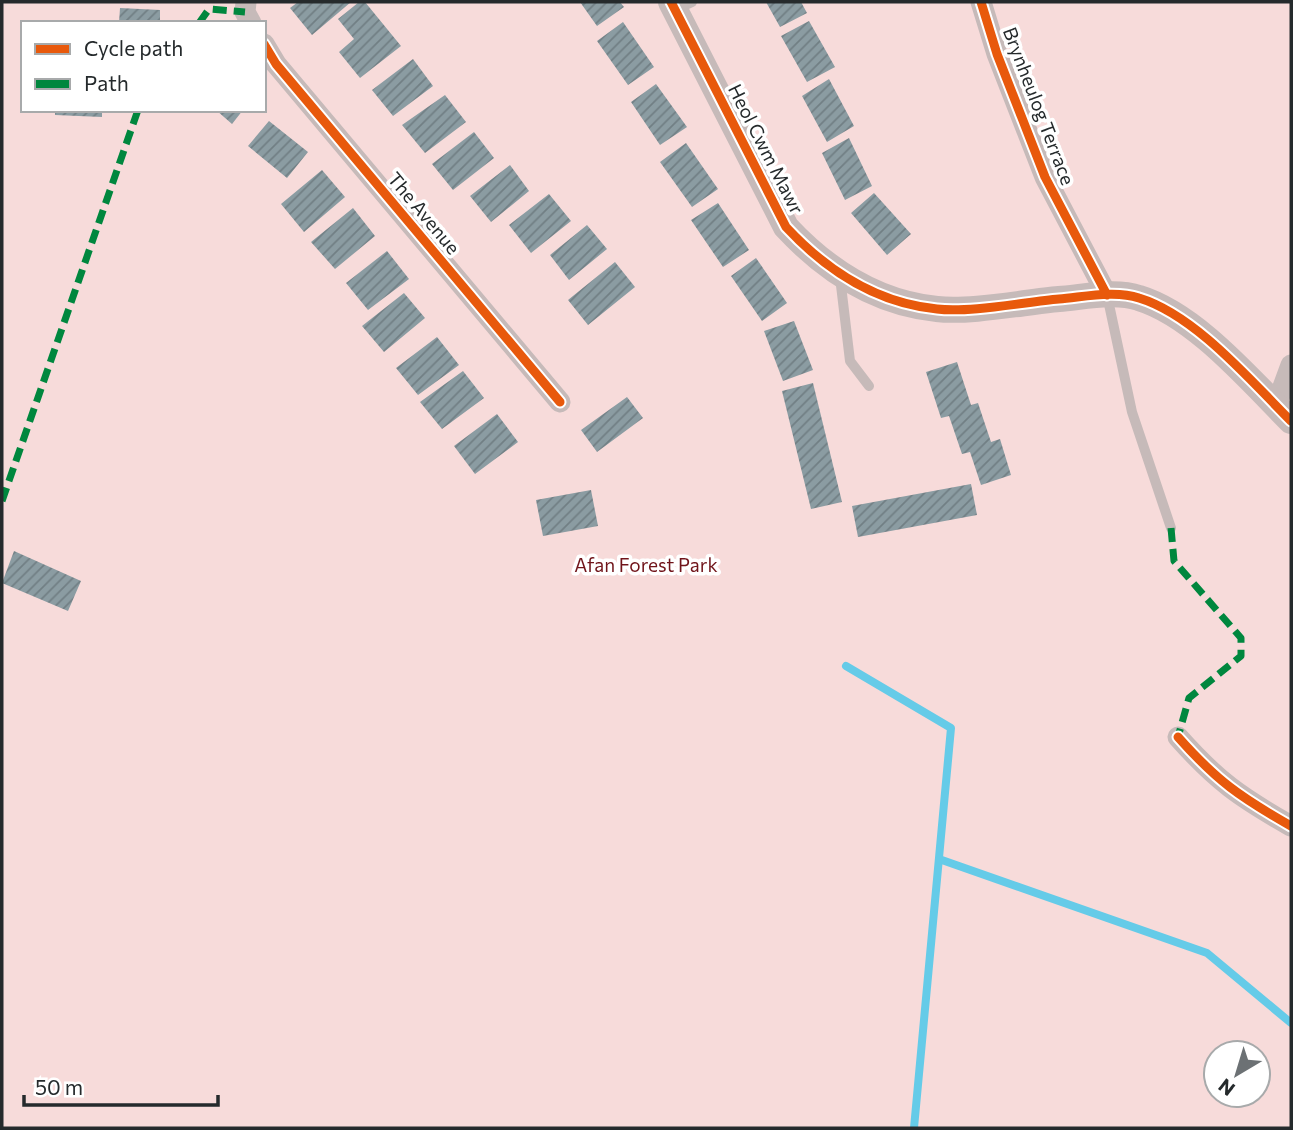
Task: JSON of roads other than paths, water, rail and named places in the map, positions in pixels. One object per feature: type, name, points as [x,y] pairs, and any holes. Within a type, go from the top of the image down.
[{"type":"street","points":[[246,2],[245,12],[250,21]]},
{"type":"street","name":"Brynheulog Terrace","points":[[981,2],[997,54],[1045,177],[1107,295]]},
{"type":"street","name":"Heol Cwm Mawr","points":[[679,5],[786,227],[812,255],[840,275],[872,293],[939,310],[1107,295],[1136,296],[1161,305],[1194,329],[1283,414]]},
{"type":"street","name":"The Avenue","points":[[266,47],[276,64],[560,402]]},
{"type":"street","points":[[1283,414],[1291,365]]},
{"type":"street","points":[[1178,737],[1212,776],[1245,800],[1291,826]]},
{"type":"lane","points":[[840,275],[850,360],[869,386]]},
{"type":"lane","points":[[1107,295],[1132,412],[1171,527]]},
{"type":"waterway","points":[[846,666],[951,728],[914,1128]]},
{"type":"waterway","points":[[939,859],[1207,953],[1291,1023]]},
{"type":"park label","name":"Afan Forest Park","points":[[646,565]]}]
